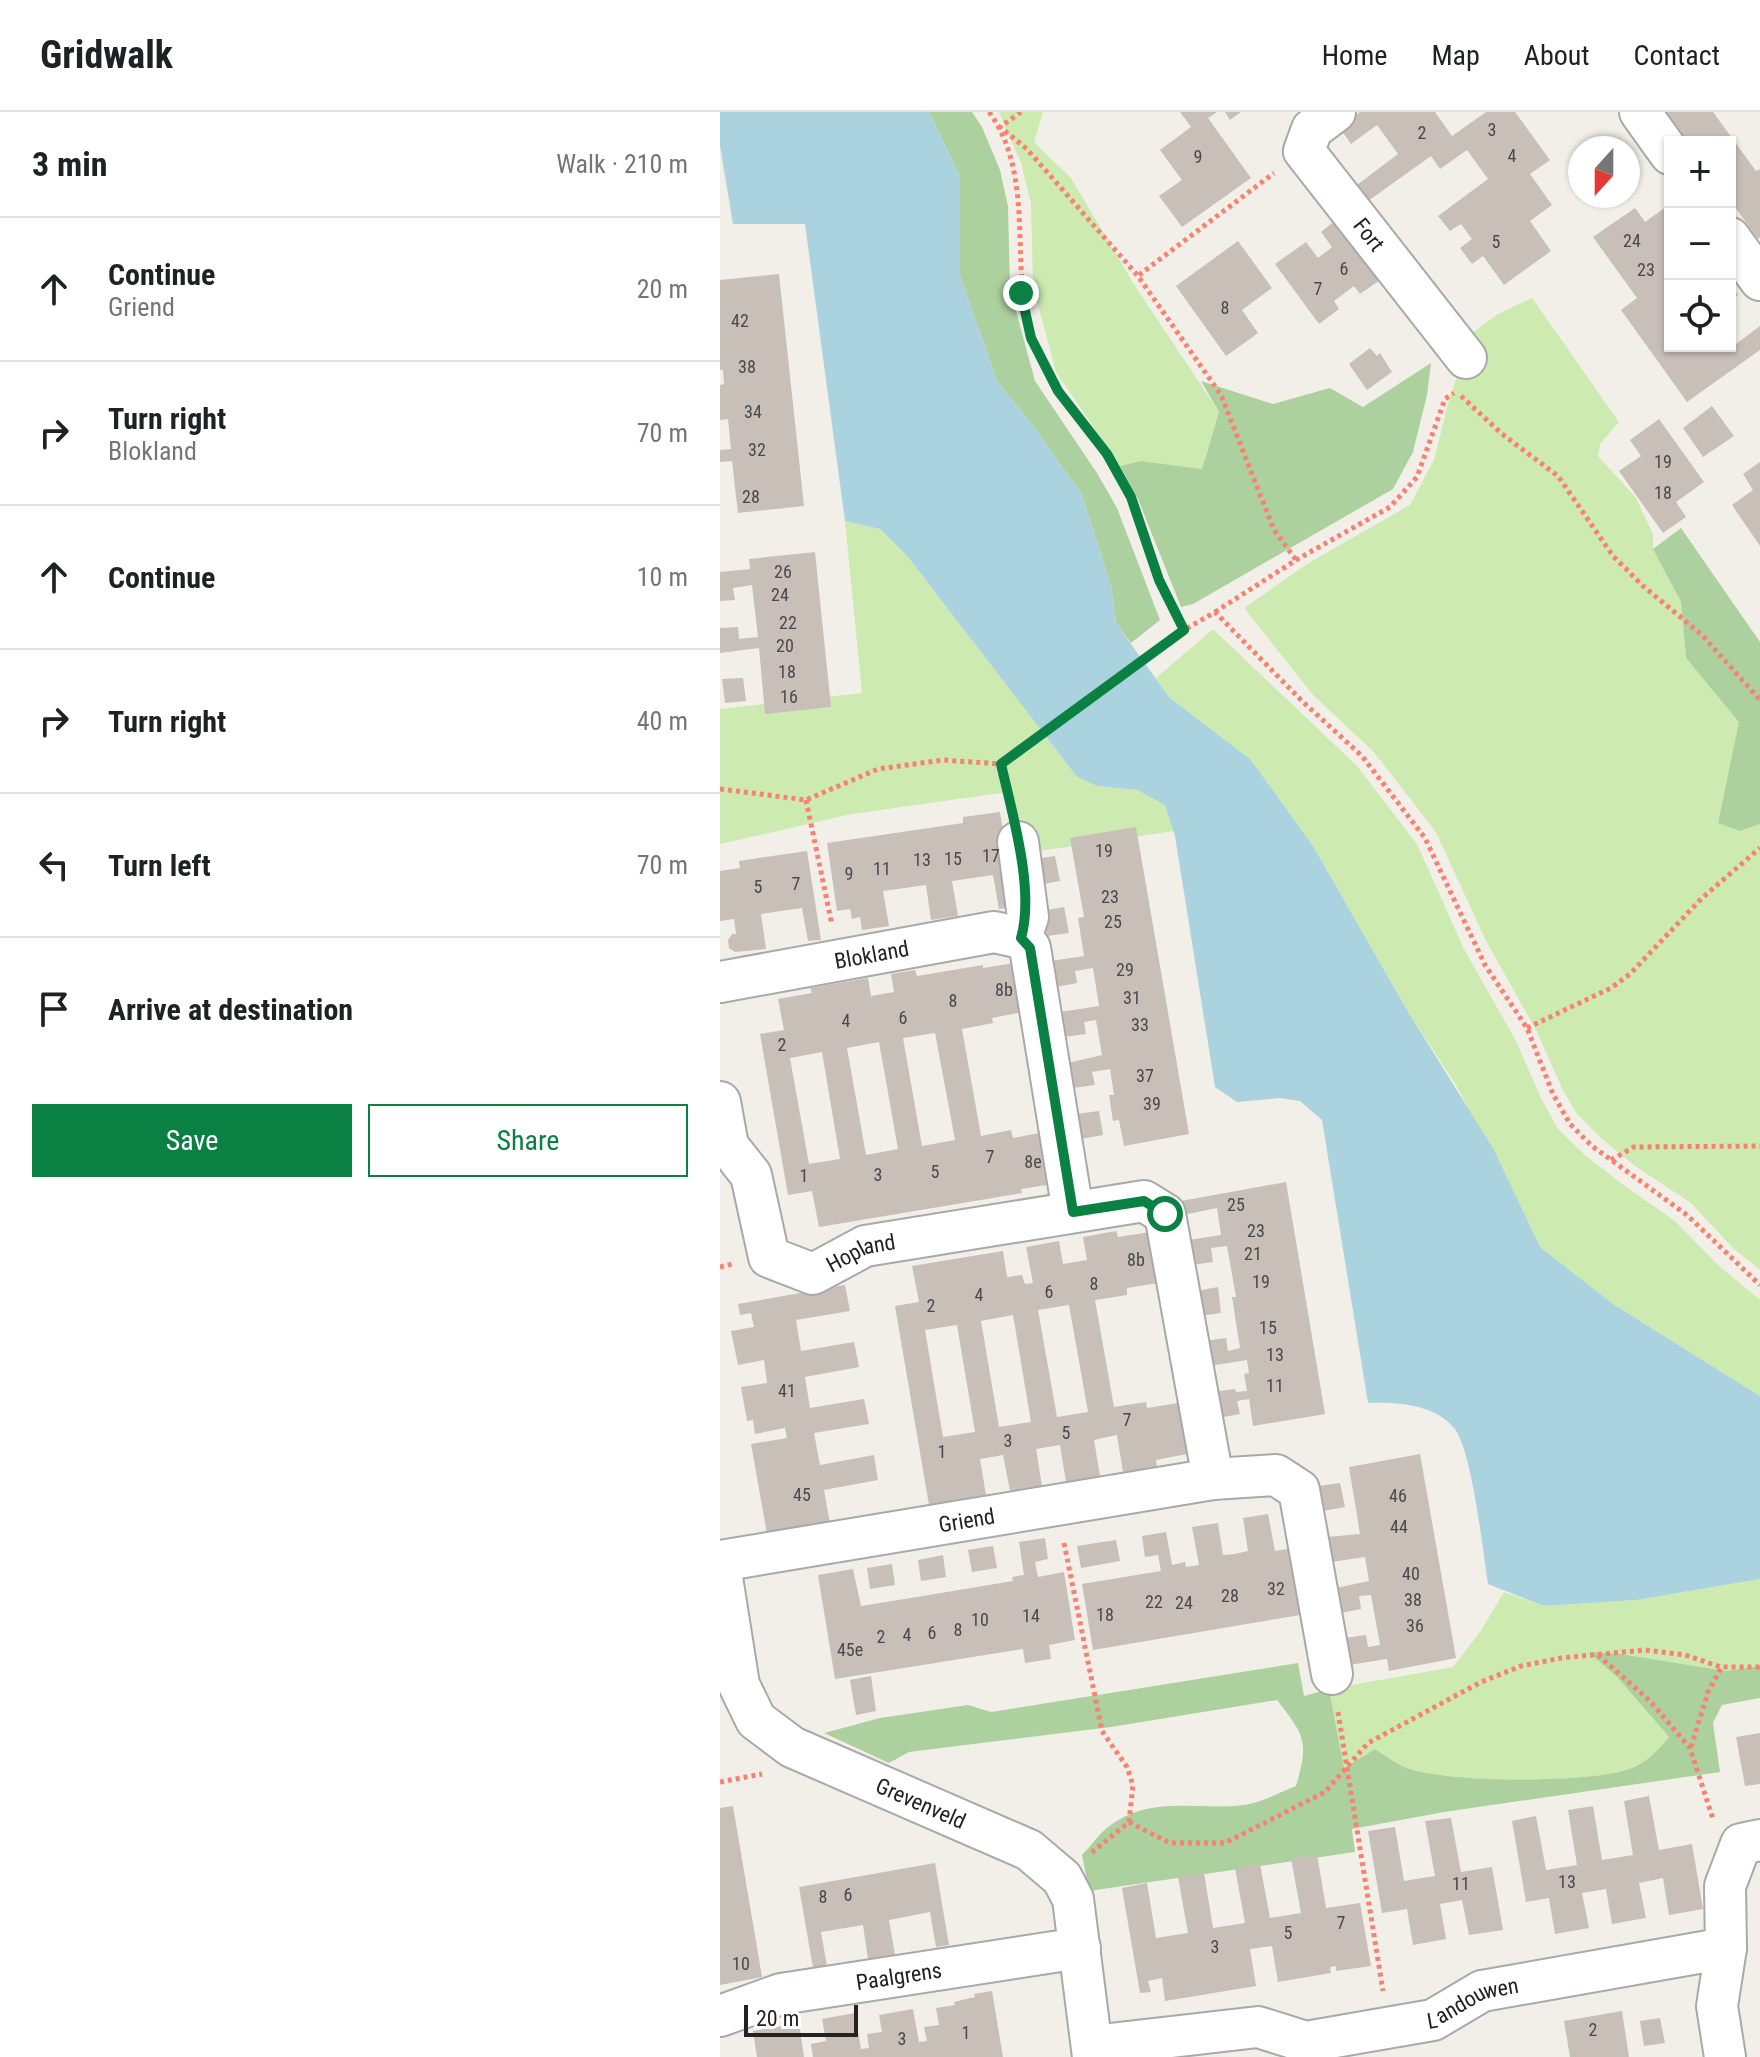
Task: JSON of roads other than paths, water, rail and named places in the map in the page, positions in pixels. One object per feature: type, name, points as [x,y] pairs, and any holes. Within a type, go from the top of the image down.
[{"type":"street","name":"Fort","points":[[1335,112],[1312,129],[1304,151],[1461,375]]},
{"type":"street","points":[[1640,112],[1664,146]]},
{"type":"street","points":[[1736,246],[1760,280]]},
{"type":"street","points":[[1018,842],[1028,917],[1021,938],[1030,948],[1073,1212],[1144,1201],[1165,1214],[1213,1479]]},
{"type":"street","name":"Blokland","points":[[720,982],[994,932],[1021,938]]},
{"type":"street","name":"Hopland","points":[[720,1102],[728,1146],[751,1175],[769,1257],[813,1274],[865,1246],[1073,1212]]},
{"type":"street","name":"Griend","points":[[720,1563],[1213,1479],[1276,1475],[1299,1490],[1332,1674]]},
{"type":"street","name":"Grevenveld","points":[[720,1563],[739,1685],[756,1720],[792,1747],[1029,1850],[1062,1878],[1073,1899],[1092,2052]]},
{"type":"street","points":[[1725,2057],[1717,2006],[1726,1948],[1725,1886],[1741,1844],[1760,1840]]},
{"type":"street","name":"Paalgrens","points":[[720,2016],[781,1994],[1080,1948]]},
{"type":"street","name":"Landouwen","points":[[1092,2052],[1258,2027],[1308,2049],[1389,2027],[1433,2020],[1482,1991],[1726,1948]]},
{"type":"water","points":[[720,112],[929,112],[960,177],[960,276],[997,381],[1082,495],[1111,586],[1116,623],[1169,697],[1251,760],[1313,846],[1407,1010],[1494,1150],[1540,1247],[1613,1304],[1760,1396],[1760,1579],[1636,1600],[1544,1606],[1488,1584],[1471,1478],[1454,1428],[1426,1409],[1403,1404],[1368,1403],[1322,1120],[1300,1101],[1280,1098],[1237,1102],[1215,1087],[1175,836],[1165,805],[1137,790],[1097,786],[1077,777],[908,557],[880,529],[845,521],[805,224],[733,224],[720,146]]}]
